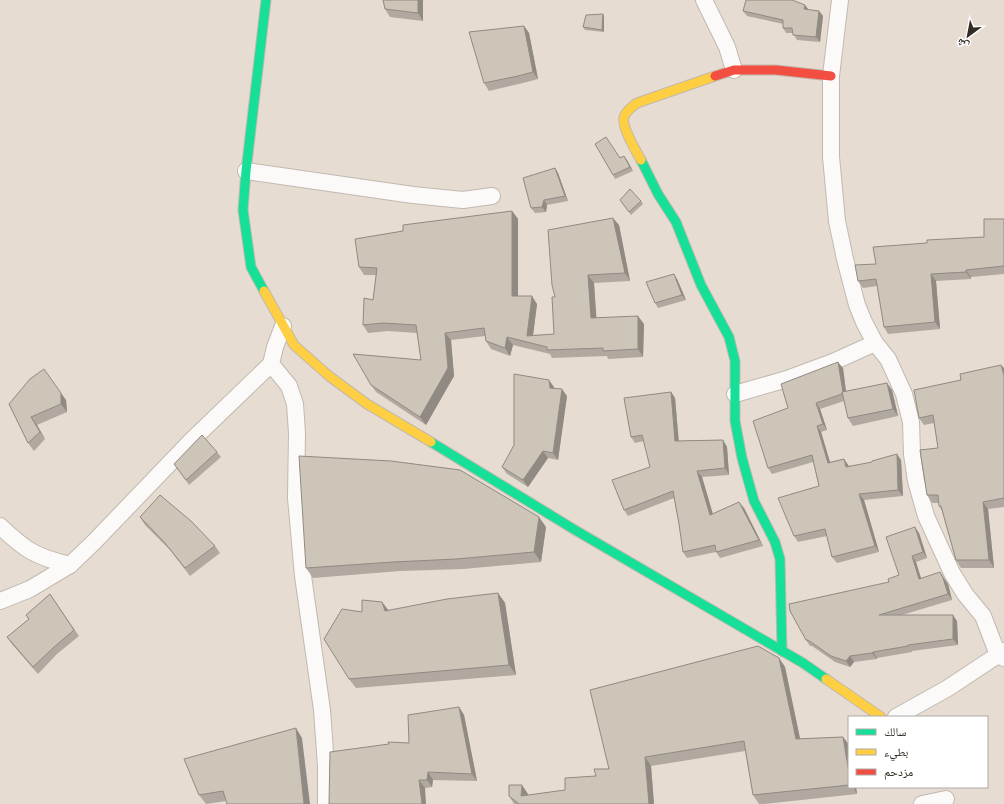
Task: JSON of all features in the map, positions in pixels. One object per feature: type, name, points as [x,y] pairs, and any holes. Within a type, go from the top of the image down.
[{"type":"street","points":[[266,0],[246,171],[243,210],[251,267],[294,345],[329,376],[367,404],[575,530],[782,650],[880,716]]},
{"type":"street","points":[[704,0],[727,47],[734,70]]},
{"type":"street","points":[[840,0],[831,76],[830,157],[837,221],[857,305],[875,343],[888,359],[904,394],[911,422],[912,454],[916,481],[926,516],[952,573],[965,594],[983,616],[1002,654],[948,688],[898,716]]},
{"type":"street","points":[[782,650],[780,559],[775,542],[754,501],[742,458],[735,422],[735,361],[730,337],[701,285],[676,222],[658,194],[624,126],[624,117],[637,103],[734,70],[776,70],[831,76]]},
{"type":"street","points":[[246,171],[449,199],[463,200],[492,196]]},
{"type":"street","points":[[0,601],[30,589],[70,565],[94,542],[191,441],[271,364],[275,347],[283,326]]},
{"type":"street","points":[[735,394],[787,379],[833,362],[875,343]]},
{"type":"street","points":[[271,364],[289,386],[295,404],[297,433],[296,498],[303,576],[322,710],[326,766],[326,804]]},
{"type":"street","points":[[0,526],[30,552],[48,560],[70,565]]},
{"type":"street","points":[[922,804],[945,797]]},
{"type":"building","points":[[383,0],[418,0],[418,13],[385,9]]},
{"type":"building","points":[[746,0],[792,0],[805,5],[804,9],[819,11],[816,37],[793,35],[792,28],[783,28],[783,20],[743,11]]},
{"type":"building","points":[[603,14],[602,30],[583,27],[586,15]]},
{"type":"building","points":[[524,26],[533,72],[484,83],[469,32]]},
{"type":"building","points":[[606,137],[620,158],[624,156],[630,167],[613,175],[595,144]]},
{"type":"building","points":[[555,168],[565,196],[544,200],[542,207],[531,208],[523,178]]},
{"type":"building","points":[[630,189],[641,201],[629,212],[620,200]]},
{"type":"building","points":[[512,211],[512,296],[532,296],[527,336],[554,334],[552,297],[555,297],[552,285],[548,230],[613,218],[625,273],[588,275],[591,318],[638,316],[638,349],[603,351],[603,348],[547,350],[547,347],[507,337],[505,348],[486,341],[484,328],[445,333],[448,368],[420,417],[371,385],[353,354],[421,360],[416,325],[383,323],[363,325],[364,298],[373,300],[377,268],[359,267],[355,239],[403,231],[403,225]]},
{"type":"building","points":[[984,219],[1004,219],[1004,266],[966,270],[966,272],[931,274],[935,322],[884,327],[876,279],[858,281],[855,265],[876,264],[873,247],[927,243],[927,240],[984,237]]},
{"type":"building","points":[[674,274],[682,295],[655,303],[646,282]]},
{"type":"building","points":[[838,362],[843,392],[842,394],[816,403],[823,424],[817,426],[828,463],[844,459],[846,467],[872,462],[897,454],[898,490],[859,494],[875,546],[832,557],[825,529],[794,536],[778,498],[819,486],[812,455],[768,468],[753,421],[788,408],[781,384]]},
{"type":"building","points":[[1001,365],[1004,375],[1004,498],[983,502],[989,560],[956,560],[941,506],[939,506],[938,495],[927,495],[920,450],[938,448],[933,415],[919,418],[914,390],[961,380],[960,374]]},
{"type":"building","points":[[44,369],[61,393],[61,404],[31,417],[40,432],[28,443],[9,404],[30,379]]},
{"type":"building","points":[[514,374],[549,380],[550,388],[562,389],[553,453],[543,451],[523,480],[502,467],[514,445]]},
{"type":"building","points":[[887,383],[893,409],[848,418],[842,392]]},
{"type":"building","points":[[671,392],[675,441],[723,440],[725,468],[697,471],[710,515],[739,502],[759,540],[716,552],[715,545],[683,552],[673,491],[624,510],[612,480],[650,467],[642,435],[631,437],[624,398]]},
{"type":"building","points":[[202,435],[217,452],[186,480],[174,464]]},
{"type":"building","points":[[299,456],[391,461],[460,470],[539,517],[534,552],[456,559],[306,568]]},
{"type":"building","points":[[160,495],[191,521],[215,546],[185,568],[165,543],[140,517]]},
{"type":"building","points":[[915,527],[923,552],[912,556],[919,579],[940,572],[948,594],[879,615],[953,615],[953,639],[908,645],[850,656],[846,661],[831,656],[806,640],[790,611],[789,604],[889,582],[888,579],[899,575],[886,537]]},
{"type":"building","points":[[498,593],[509,665],[349,679],[324,639],[342,609],[362,612],[362,600],[382,602],[385,611],[447,599]]},
{"type":"building","points":[[50,594],[74,630],[33,667],[7,637],[29,619],[26,615]]},
{"type":"building","points":[[758,646],[779,658],[796,739],[843,737],[848,767],[848,785],[753,795],[744,741],[645,757],[649,804],[518,804],[509,796],[509,785],[522,785],[521,796],[565,790],[565,778],[596,776],[594,769],[609,769],[590,690]]},
{"type":"building","points":[[459,707],[472,774],[428,772],[427,780],[419,780],[422,804],[329,804],[330,752],[389,744],[388,742],[409,743],[408,715]]},
{"type":"building","points":[[296,728],[304,804],[227,804],[223,791],[199,795],[184,759]]},
{"type":"traffic: fast","points":[[264,291],[251,267],[243,210],[246,171],[266,0]]},
{"type":"traffic: fast","points":[[641,160],[658,194],[676,222],[701,285],[729,337],[735,361],[735,421],[742,458],[754,501],[775,542],[780,559],[782,651]]},
{"type":"traffic: fast","points":[[431,442],[575,530],[803,663],[826,679]]},
{"type":"traffic: slow","points":[[641,160],[625,126],[624,117],[628,111],[637,103],[715,76]]},
{"type":"traffic: slow","points":[[264,291],[294,345],[329,376],[367,404],[431,442]]},
{"type":"traffic: slow","points":[[826,679],[880,716]]},
{"type":"traffic: jam","points":[[715,76],[734,70],[776,70],[831,76]]}]
